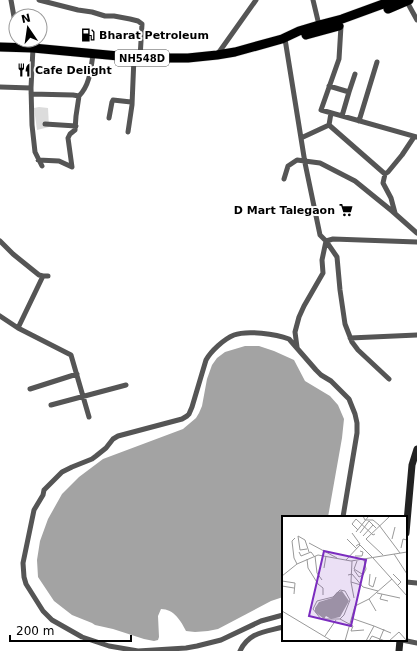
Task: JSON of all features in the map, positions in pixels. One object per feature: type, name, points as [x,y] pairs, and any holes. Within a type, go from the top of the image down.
[{"type":"highway","name":"NH548D","points":[[283,39],[299,31],[342,19],[394,0]]},
{"type":"highway","name":"NH548D","points":[[33,48],[137,57],[188,58],[235,52],[341,26],[407,0]]},
{"type":"street","points":[[39,0],[104,16],[114,16],[138,21],[142,24],[128,132]]},
{"type":"street","points":[[217,54],[256,0]]},
{"type":"street","points":[[313,0],[319,25]]},
{"type":"street","points":[[407,0],[417,20]]},
{"type":"street","points":[[341,26],[339,59],[321,110],[415,137],[402,155],[385,174],[383,183],[391,198],[395,213]]},
{"type":"street","points":[[283,39],[320,235],[337,257],[345,324],[350,338],[358,350],[389,379]]},
{"type":"street","points":[[33,48],[31,88],[32,125],[35,152],[42,166]]},
{"type":"street","points":[[38,160],[59,161],[72,167],[68,138],[70,134],[76,130],[76,116],[79,96],[83,92],[91,71],[93,54]]},
{"type":"street","points":[[359,121],[377,62]]},
{"type":"street","points":[[342,116],[355,74]]},
{"type":"street","points":[[330,86],[349,92]]},
{"type":"street","points":[[0,88],[31,88]]},
{"type":"street","points":[[31,94],[79,96]]},
{"type":"street","points":[[109,118],[113,100],[131,102]]},
{"type":"street","points":[[329,124],[331,113]]},
{"type":"street","points":[[45,124],[76,126]]},
{"type":"street","points":[[301,138],[329,124]]},
{"type":"street","points":[[329,124],[385,174]]},
{"type":"street","points":[[284,179],[288,166],[297,160],[320,163],[355,181],[395,213],[417,234]]},
{"type":"street","points":[[326,241],[334,239],[417,242]]},
{"type":"street","points":[[0,241],[13,254],[39,275],[45,276],[18,328]]},
{"type":"street","points":[[297,347],[295,332],[299,317],[323,273],[322,260],[326,241]]},
{"type":"street","points":[[0,316],[18,328],[71,355],[89,417]]},
{"type":"street","points":[[282,615],[261,621],[221,640],[186,648],[138,650],[109,646],[78,634],[52,620],[39,607],[26,584],[24,577],[23,563],[33,514],[44,490],[62,472],[92,459],[118,436],[174,422],[187,416],[192,407],[206,360],[213,350],[233,335],[268,334],[289,339],[321,375],[331,381],[346,396],[353,408],[357,424],[357,433],[343,516]]},
{"type":"street","points":[[350,338],[417,335]]},
{"type":"street","points":[[30,389],[77,374]]},
{"type":"street","points":[[51,405],[126,385]]},
{"type":"street","points":[[407,522],[412,464],[417,449]]},
{"type":"street","points":[[407,582],[417,583]]},
{"type":"street","points":[[240,651],[243,644],[250,638],[262,632],[282,627]]},
{"type":"street","points":[[399,651],[401,641]]},
{"type":"street","points":[[406,641],[417,643]]},
{"type":"shaded area","points":[[34,108],[48,108],[49,127],[37,130]]},
{"type":"shaded area","points":[[245,346],[259,346],[294,360],[305,381],[330,396],[338,405],[344,419],[328,516],[282,516],[282,597],[271,601],[218,629],[208,631],[186,631],[173,613],[161,609],[158,616],[159,637],[158,640],[154,641],[95,625],[72,615],[54,601],[38,577],[37,560],[40,541],[48,519],[62,494],[79,477],[103,459],[183,429],[196,418],[202,406],[207,379],[212,365],[217,358],[225,352]]},
{"type":"place","name":"Bharat Petroleum","points":[[88,35]]},
{"type":"place","name":"Cafe Delight","points":[[24,70]]},
{"type":"place","name":"D Mart Talegaon","points":[[346,210]]}]
